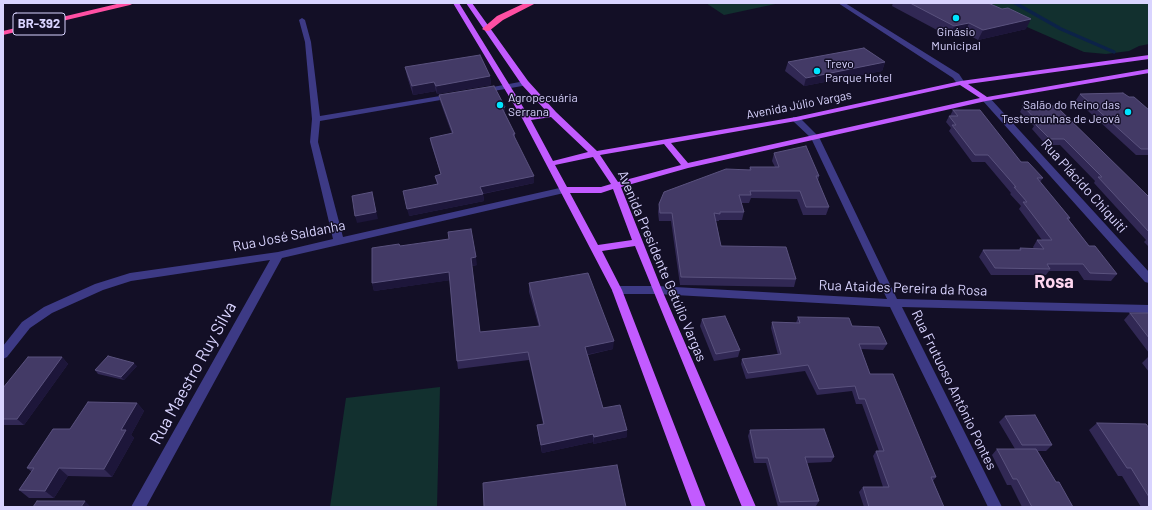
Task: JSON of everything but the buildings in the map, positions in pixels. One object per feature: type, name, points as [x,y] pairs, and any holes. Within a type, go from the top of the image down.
[{"type":"highway","points":[[75,16],[108,3]]},
{"type":"highway","name":"BR-392","points":[[3,33],[130,3]]},
{"type":"highway","points":[[486,29],[500,18],[520,7],[532,3]]},
{"type":"main road","points":[[456,3],[526,118],[617,290],[699,507]]},
{"type":"main road","name":"Avenida Presidente Getúlio Vargas","points":[[469,3],[525,83],[553,114],[595,154],[616,186],[656,290],[749,507]]},
{"type":"main road","name":"Avenida Júlio Vargas","points":[[550,164],[595,154],[796,119],[961,83],[1149,57]]},
{"type":"main road","points":[[1115,62],[1133,73]]},
{"type":"main road","points":[[564,190],[601,190],[686,166],[986,99],[1149,71]]},
{"type":"main road","name":"Rua Plácido Chiquiti","points":[[961,83],[986,99]]},
{"type":"main road","points":[[526,118],[553,114]]},
{"type":"main road","points":[[666,142],[686,166]]},
{"type":"main road","points":[[596,249],[638,242]]},
{"type":"street","points":[[841,3],[956,76],[961,83]]},
{"type":"street","points":[[302,20],[308,42],[316,119],[314,142],[339,242]]},
{"type":"street","points":[[474,92],[525,83]]},
{"type":"street","points":[[316,119],[458,95]]},
{"type":"street","name":"Rua Plácido Chiquiti","points":[[986,99],[1149,279]]},
{"type":"street","name":"Rua Frutuoso Antônio Pontes","points":[[796,119],[815,137],[894,303],[995,507]]},
{"type":"street","name":"Rua José Saldanha","points":[[3,354],[26,325],[48,310],[71,298],[130,277],[278,255],[564,190]]},
{"type":"street","name":"Rua Maestro Ruy Silva","points":[[138,507],[278,255]]},
{"type":"street","name":"Rua Ataides Pereira da Rosa","points":[[617,290],[656,290],[894,303],[1149,309]]},
{"type":"green space","points":[[706,3],[780,3],[724,15]]},
{"type":"green space","points":[[979,3],[1149,3],[1149,44],[1139,46],[1129,51],[1106,54],[1084,52],[986,9]]},
{"type":"green space","points":[[440,387],[437,507],[330,507],[346,398]]},
{"type":"waterway","points":[[1015,3],[1061,29],[1114,52]]},
{"type":"place","name":"Ginásio Municipal","points":[[956,18]]},
{"type":"place","name":"Trevo Parque Hotel","points":[[817,71]]},
{"type":"place","name":"Agropecuária Serrana","points":[[500,105]]},
{"type":"place","name":"Salão do Reino das Testemunhas de Jeová","points":[[1128,112]]},
{"type":"district","name":"Rosa","points":[[1054,282]]}]
